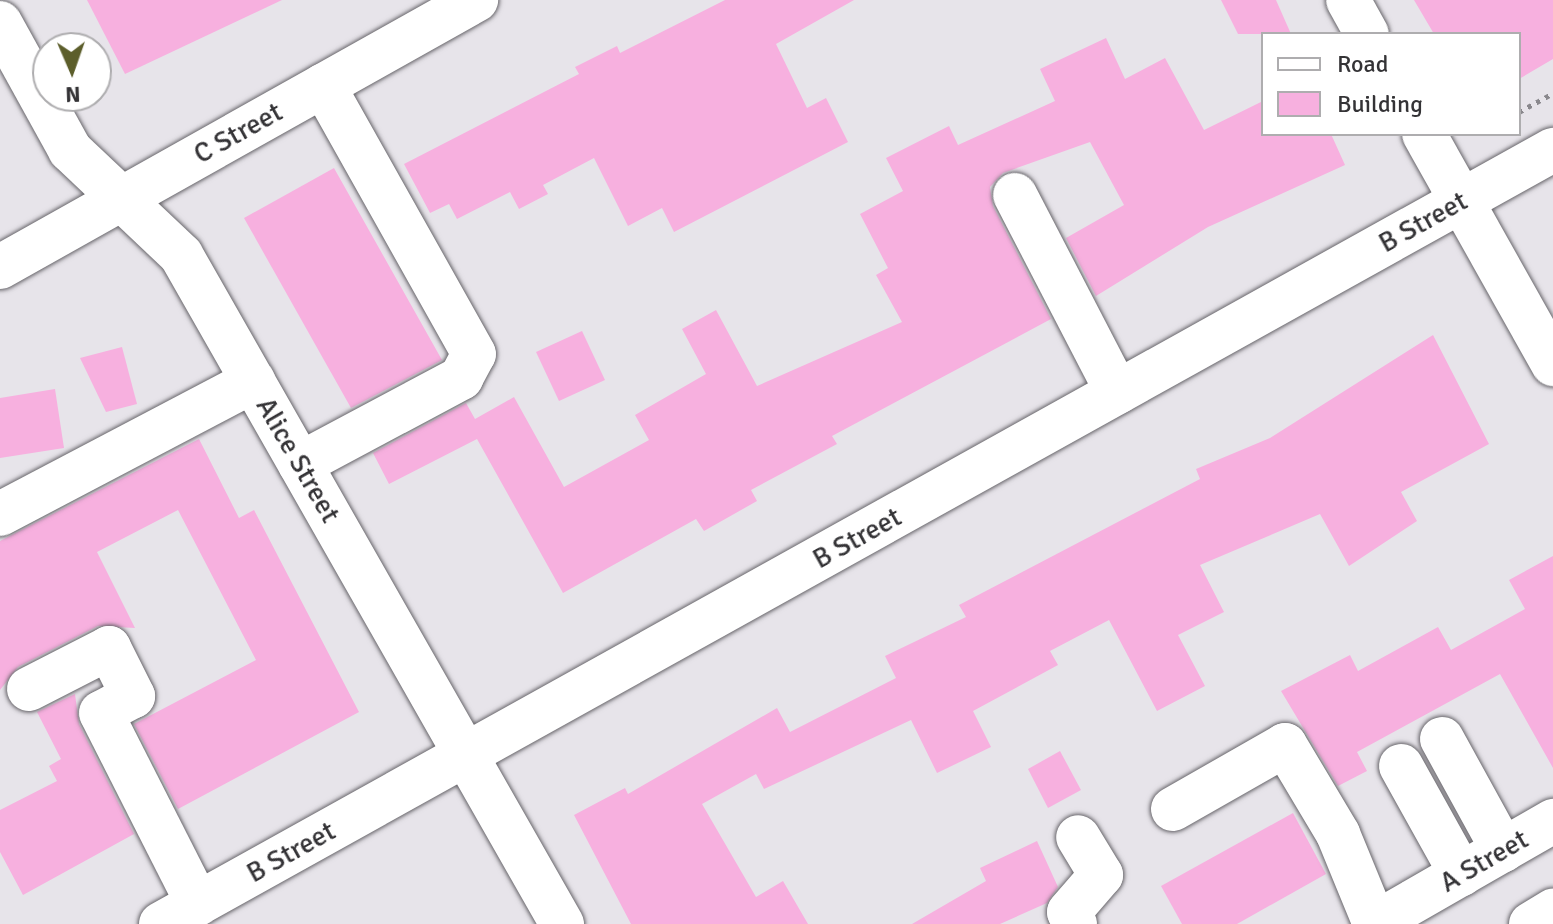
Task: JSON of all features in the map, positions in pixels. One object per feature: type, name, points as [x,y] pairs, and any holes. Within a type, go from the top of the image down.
[{"type":"street","name":"C Street","points":[[0,267],[476,0]]},
{"type":"street","points":[[1348,0],[1366,32]]},
{"type":"street","name":"Alice Street","points":[[0,23],[70,150],[124,197],[181,255],[562,924]]},
{"type":"street","points":[[300,464],[461,378],[474,354],[323,85]]},
{"type":"street","points":[[1425,136],[1553,364]]},
{"type":"street","name":"B Street","points":[[179,914],[1553,150]]},
{"type":"street","points":[[1015,195],[1117,392]]},
{"type":"street","points":[[0,514],[253,381]]},
{"type":"street","points":[[29,689],[109,648],[133,696],[101,713],[179,914]]},
{"type":"street","points":[[1442,739],[1503,850]]},
{"type":"street","points":[[1173,809],[1285,745],[1338,834],[1375,924]]},
{"type":"street","points":[[1401,766],[1461,874]]},
{"type":"street","name":"A Street","points":[[1375,924],[1553,821]]},
{"type":"street","points":[[1075,924],[1069,912],[1101,875],[1078,837]]},
{"type":"street","points":[[1531,924],[1553,911]]},
{"type":"path","points":[[1521,111],[1553,93]]},
{"type":"building","points":[[87,0],[282,0],[125,74],[112,49],[112,32],[103,32]]},
{"type":"building","points":[[725,0],[854,0],[776,44],[807,108],[826,98],[848,142],[674,232],[662,208],[628,226],[594,158],[543,185],[548,194],[519,209],[510,192],[457,219],[449,204],[430,213],[404,164],[579,74],[575,67],[617,46],[620,53]]},
{"type":"building","points":[[1221,0],[1276,0],[1290,32],[1261,32],[1238,34]]},
{"type":"building","points":[[1414,0],[1553,0],[1553,59],[1521,78],[1521,32],[1433,32]]},
{"type":"building","points":[[1106,38],[1125,79],[1165,58],[1204,130],[1261,102],[1261,136],[1332,136],[1345,165],[1208,227],[1096,296],[1066,238],[1124,205],[1090,142],[1003,173],[990,187],[993,206],[1051,319],[832,436],[837,444],[751,490],[757,501],[704,531],[696,519],[563,593],[477,439],[389,484],[373,453],[466,403],[475,419],[514,397],[564,487],[649,440],[635,415],[706,374],[682,329],[716,310],[757,386],[902,322],[876,275],[888,268],[860,214],[903,191],[886,158],[949,126],[958,145],[1055,101],[1040,69]]},
{"type":"building","points":[[334,168],[442,360],[351,408],[244,218]]},
{"type":"building","points":[[582,331],[605,380],[559,401],[536,352]]},
{"type":"building","points":[[1433,335],[1489,444],[1401,492],[1417,521],[1349,566],[1320,514],[1200,565],[1224,612],[1178,635],[1205,686],[1157,711],[1109,620],[1050,651],[1058,665],[973,711],[991,747],[937,773],[911,720],[764,789],[756,774],[702,804],[756,897],[783,881],[808,924],[631,924],[574,815],[625,788],[628,794],[777,708],[790,732],[896,678],[885,656],[966,617],[959,605],[1200,479],[1196,469],[1270,438]]},
{"type":"building","points":[[122,347],[137,404],[106,412],[80,358]]},
{"type":"building","points":[[55,389],[64,448],[0,458],[0,398]]},
{"type":"building","points":[[199,439],[239,518],[254,510],[359,712],[178,809],[134,724],[256,660],[178,510],[97,552],[135,628],[98,626],[18,667],[0,690],[0,541]]},
{"type":"building","points":[[1553,556],[1553,768],[1500,674],[1357,752],[1367,771],[1338,786],[1281,691],[1350,655],[1358,671],[1438,627],[1451,650],[1525,609],[1509,580]]},
{"type":"building","points":[[75,694],[79,724],[134,834],[23,895],[0,852],[0,810],[57,781],[49,766],[61,759],[37,712]]},
{"type":"building","points":[[1060,751],[1081,790],[1048,808],[1028,769]]},
{"type":"building","points":[[1293,813],[1326,874],[1237,924],[1182,924],[1161,886]]},
{"type":"building","points":[[1037,841],[1058,887],[1047,903],[1000,924],[912,924],[986,881],[980,868]]}]
